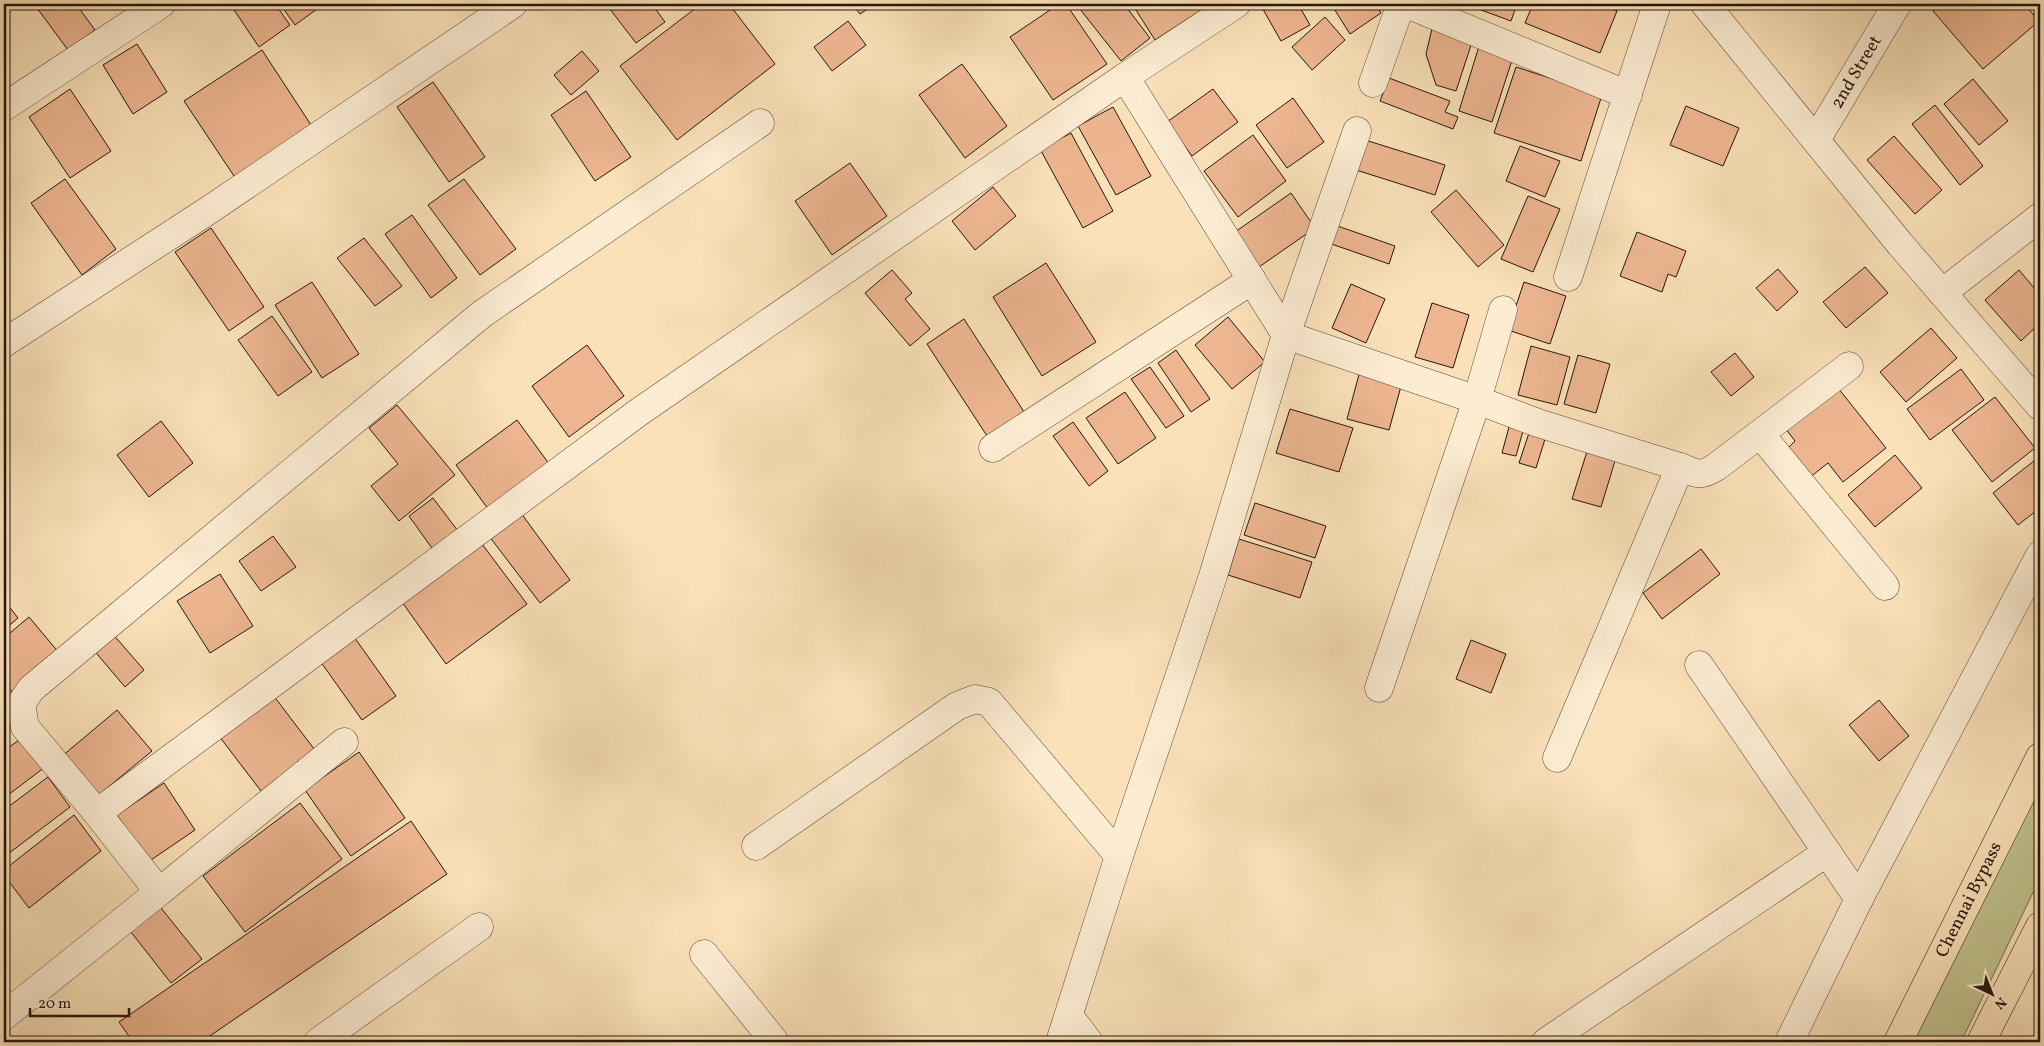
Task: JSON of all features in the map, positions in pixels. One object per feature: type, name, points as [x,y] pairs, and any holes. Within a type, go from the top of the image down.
[{"type":"highway","name":"Chennai Bypass","points":[[1898,1042],[2040,757]]},
{"type":"highway","points":[[1981,1042],[2040,926]]},
{"type":"street","points":[[4,107],[161,4]]},
{"type":"street","points":[[4,344],[209,210],[513,4]]},
{"type":"street","points":[[97,813],[639,412],[1125,77],[1236,4]]},
{"type":"street","points":[[1374,83],[1401,4]]},
{"type":"street","points":[[1406,4],[1628,95]]},
{"type":"street","points":[[1568,277],[1657,4]]},
{"type":"street","points":[[1705,4],[1942,293],[2040,406]]},
{"type":"street","name":"2nd Street","points":[[1816,140],[1897,4]]},
{"type":"street","points":[[1125,77],[1286,335],[1477,400],[1538,423],[1698,474],[1705,474],[1849,366]]},
{"type":"street","points":[[159,892],[25,726],[21,704],[31,689],[482,314],[760,123]]},
{"type":"street","points":[[1060,1042],[1119,856],[1213,576],[1286,335],[1357,131]]},
{"type":"street","points":[[1942,293],[2040,217]]},
{"type":"street","points":[[993,448],[1252,280]]},
{"type":"street","points":[[1379,688],[1477,400],[1503,310]]},
{"type":"street","points":[[1760,434],[1885,586]]},
{"type":"street","points":[[1557,758],[1680,467]]},
{"type":"street","points":[[1789,1042],[1859,899],[2040,555]]},
{"type":"street","points":[[1699,665],[1859,899]]},
{"type":"street","points":[[756,846],[957,706],[975,699],[989,702],[1119,856]]},
{"type":"street","points":[[4,1016],[344,742]]},
{"type":"street","points":[[1546,1042],[1826,853]]},
{"type":"street","points":[[318,1042],[479,927]]},
{"type":"street","points":[[704,954],[775,1042]]},
{"type":"street","points":[[1068,1016],[1089,1042]]},
{"type":"green space","points":[[2040,782],[2040,878],[1962,1040],[1961,1042],[1911,1042]]},
{"type":"building","points":[[34,4],[76,4],[95,30],[68,50]]},
{"type":"building","points":[[230,4],[275,4],[290,25],[259,47]]},
{"type":"building","points":[[280,4],[324,4],[295,25]]},
{"type":"building","points":[[606,4],[652,4],[665,22],[636,43]]},
{"type":"building","points":[[701,4],[729,4],[775,64],[677,140],[620,66]]},
{"type":"building","points":[[852,4],[875,4],[860,14]]},
{"type":"building","points":[[1059,4],[1066,4],[1107,64],[1053,100],[1010,37]]},
{"type":"building","points":[[1076,4],[1124,4],[1150,38],[1121,61]]},
{"type":"building","points":[[1132,4],[1204,4],[1206,7],[1155,40]]},
{"type":"building","points":[[1260,4],[1298,4],[1310,25],[1281,41]]},
{"type":"building","points":[[1331,4],[1375,4],[1381,13],[1350,34]]},
{"type":"building","points":[[1465,4],[1517,4],[1511,21]]},
{"type":"building","points":[[1533,4],[1599,4],[1617,11],[1600,53],[1525,23]]},
{"type":"building","points":[[1941,4],[2024,4],[2039,21],[1983,69],[1933,11]]},
{"type":"building","points":[[1325,17],[1345,40],[1312,70],[1292,47]]},
{"type":"building","points":[[1434,20],[1473,39],[1456,91],[1436,85],[1426,54]]},
{"type":"building","points":[[848,21],[866,45],[832,71],[814,47]]},
{"type":"building","points":[[1480,43],[1514,54],[1492,122],[1459,111]]},
{"type":"building","points":[[137,44],[167,92],[133,114],[103,65]]},
{"type":"building","points":[[262,50],[313,128],[236,179],[184,101]]},
{"type":"building","points":[[582,51],[599,71],[571,95],[554,75]]},
{"type":"building","points":[[962,64],[1007,126],[965,158],[919,95]]},
{"type":"building","points":[[1516,67],[1602,95],[1581,161],[1494,133]]},
{"type":"building","points":[[1389,78],[1450,101],[1445,112],[1458,117],[1453,129],[1380,101]]},
{"type":"building","points":[[1973,79],[2008,121],[1979,145],[1944,104]]},
{"type":"building","points":[[433,82],[485,157],[449,182],[397,107]]},
{"type":"building","points":[[70,89],[111,151],[70,178],[29,117]]},
{"type":"building","points":[[1213,89],[1238,122],[1192,156],[1167,122]]},
{"type":"building","points":[[586,91],[631,157],[595,181],[551,115]]},
{"type":"building","points":[[1293,98],[1324,142],[1287,168],[1256,125]]},
{"type":"building","points":[[1935,105],[1983,166],[1960,185],[1912,124]]},
{"type":"building","points":[[1686,106],[1739,128],[1723,166],[1670,145]]},
{"type":"building","points":[[1113,107],[1151,176],[1116,195],[1078,126]]},
{"type":"building","points":[[1071,133],[1113,211],[1083,228],[1040,149]]},
{"type":"building","points":[[1253,135],[1286,181],[1238,217],[1204,171]]},
{"type":"building","points":[[1894,136],[1942,190],[1915,214],[1867,160]]},
{"type":"building","points":[[1362,139],[1445,165],[1435,195],[1353,169]]},
{"type":"building","points":[[1520,146],[1560,161],[1545,197],[1506,181]]},
{"type":"building","points":[[850,163],[887,216],[832,255],[795,201]]},
{"type":"building","points":[[65,179],[116,249],[82,275],[31,203]]},
{"type":"building","points":[[464,179],[516,249],[480,275],[428,205]]},
{"type":"building","points":[[993,187],[1016,216],[975,250],[952,221]]},
{"type":"building","points":[[1456,190],[1504,245],[1478,267],[1431,212]]},
{"type":"building","points":[[1291,193],[1315,228],[1259,267],[1235,232]]},
{"type":"building","points":[[1528,196],[1560,209],[1533,272],[1501,259]]},
{"type":"building","points":[[412,215],[457,278],[431,298],[385,234]]},
{"type":"building","points":[[1326,222],[1395,246],[1389,264],[1320,240]]},
{"type":"building","points":[[211,228],[264,307],[229,331],[175,252]]},
{"type":"building","points":[[1637,232],[1686,251],[1676,277],[1668,274],[1662,292],[1620,276]]},
{"type":"building","points":[[364,238],[402,286],[375,306],[337,258]]},
{"type":"building","points":[[1046,263],[1096,342],[1042,376],[993,297]]},
{"type":"building","points":[[1865,267],[1888,293],[1846,328],[1823,302]]},
{"type":"building","points":[[1778,269],[1798,292],[1777,311],[1756,288]]},
{"type":"building","points":[[892,270],[912,293],[905,299],[930,329],[910,346],[865,293]]},
{"type":"building","points":[[2019,270],[2040,295],[2040,323],[2021,341],[1985,300]]},
{"type":"building","points":[[312,282],[359,354],[322,378],[275,305]]},
{"type":"building","points":[[1524,282],[1566,296],[1550,344],[1508,330]]},
{"type":"building","points":[[1351,284],[1385,299],[1366,343],[1332,328]]},
{"type":"building","points":[[1432,303],[1469,315],[1453,368],[1415,357]]},
{"type":"building","points":[[272,316],[312,372],[278,396],[238,340]]},
{"type":"building","points":[[1228,317],[1265,362],[1232,389],[1195,345]]},
{"type":"building","points":[[964,319],[1028,418],[991,442],[927,344]]},
{"type":"building","points":[[1931,328],[1957,358],[1906,402],[1880,372]]},
{"type":"building","points":[[587,345],[624,396],[569,437],[532,386]]},
{"type":"building","points":[[1531,346],[1570,357],[1557,405],[1518,395]]},
{"type":"building","points":[[1176,350],[1210,399],[1191,412],[1158,363]]},
{"type":"building","points":[[1735,353],[1754,377],[1731,396],[1711,372]]},
{"type":"building","points":[[1578,355],[1610,364],[1596,413],[1564,404]]},
{"type":"building","points":[[1150,367],[1184,416],[1166,428],[1131,379]]},
{"type":"building","points":[[1361,367],[1403,379],[1389,430],[1347,419]]},
{"type":"building","points":[[1961,369],[1984,400],[1930,440],[1907,409]]},
{"type":"building","points":[[1834,383],[1886,448],[1843,482],[1828,463],[1809,478],[1787,449],[1795,441],[1782,424]]},
{"type":"building","points":[[1125,392],[1156,438],[1118,464],[1086,418]]},
{"type":"building","points":[[1995,397],[2035,448],[1992,482],[1952,430]]},
{"type":"building","points":[[397,405],[455,475],[399,521],[371,486],[398,464],[369,428]]},
{"type":"building","points":[[1290,409],[1353,428],[1339,472],[1276,453]]},
{"type":"building","points":[[517,420],[555,472],[494,517],[456,465]]},
{"type":"building","points":[[161,421],[193,463],[149,497],[117,455]]},
{"type":"building","points":[[1073,422],[1108,471],[1089,486],[1053,436]]},
{"type":"building","points":[[1509,427],[1523,431],[1516,456],[1502,453]]},
{"type":"building","points":[[1529,433],[1545,439],[1536,468],[1519,463]]},
{"type":"building","points":[[1590,442],[1618,451],[1601,507],[1572,499]]},
{"type":"building","points":[[1895,455],[1922,488],[1875,527],[1848,495]]},
{"type":"building","points":[[2039,457],[2040,508],[2018,525],[1993,493]]},
{"type":"building","points":[[433,498],[464,539],[439,558],[409,516]]},
{"type":"building","points":[[1255,503],[1326,526],[1315,558],[1244,535]]},
{"type":"building","points":[[518,509],[570,580],[540,603],[486,532]]},
{"type":"building","points":[[273,536],[296,567],[261,591],[239,561]]},
{"type":"building","points":[[1239,539],[1312,562],[1300,598],[1228,575]]},
{"type":"building","points":[[482,544],[527,604],[446,664],[402,602]]},
{"type":"building","points":[[1701,549],[1720,574],[1662,619],[1643,593]]},
{"type":"building","points":[[220,574],[253,626],[210,653],[177,601]]},
{"type":"building","points":[[4,600],[18,618],[4,630]]},
{"type":"building","points":[[29,617],[60,654],[13,693],[4,682],[4,638]]},
{"type":"building","points":[[111,632],[144,670],[125,687],[92,648]]},
{"type":"building","points":[[352,634],[396,696],[362,720],[318,658]]},
{"type":"building","points":[[1471,640],[1506,654],[1491,693],[1456,679]]},
{"type":"building","points":[[273,695],[318,754],[264,795],[219,736]]},
{"type":"building","points":[[1879,700],[1909,736],[1879,761],[1849,725]]},
{"type":"building","points":[[117,710],[152,751],[95,798],[61,757]]},
{"type":"building","points":[[23,737],[45,767],[4,798],[4,751]]},
{"type":"building","points":[[359,752],[405,818],[351,856],[305,790]]},
{"type":"building","points":[[48,777],[70,807],[4,857],[4,810]]},
{"type":"building","points":[[164,783],[195,830],[148,862],[117,815]]},
{"type":"building","points":[[300,803],[342,859],[245,932],[203,876]]},
{"type":"building","points":[[74,815],[101,851],[29,908],[4,875],[4,870]]},
{"type":"building","points":[[411,821],[447,874],[201,1042],[133,1042],[119,1022]]},
{"type":"building","points":[[157,903],[202,959],[171,983],[127,927]]}]
